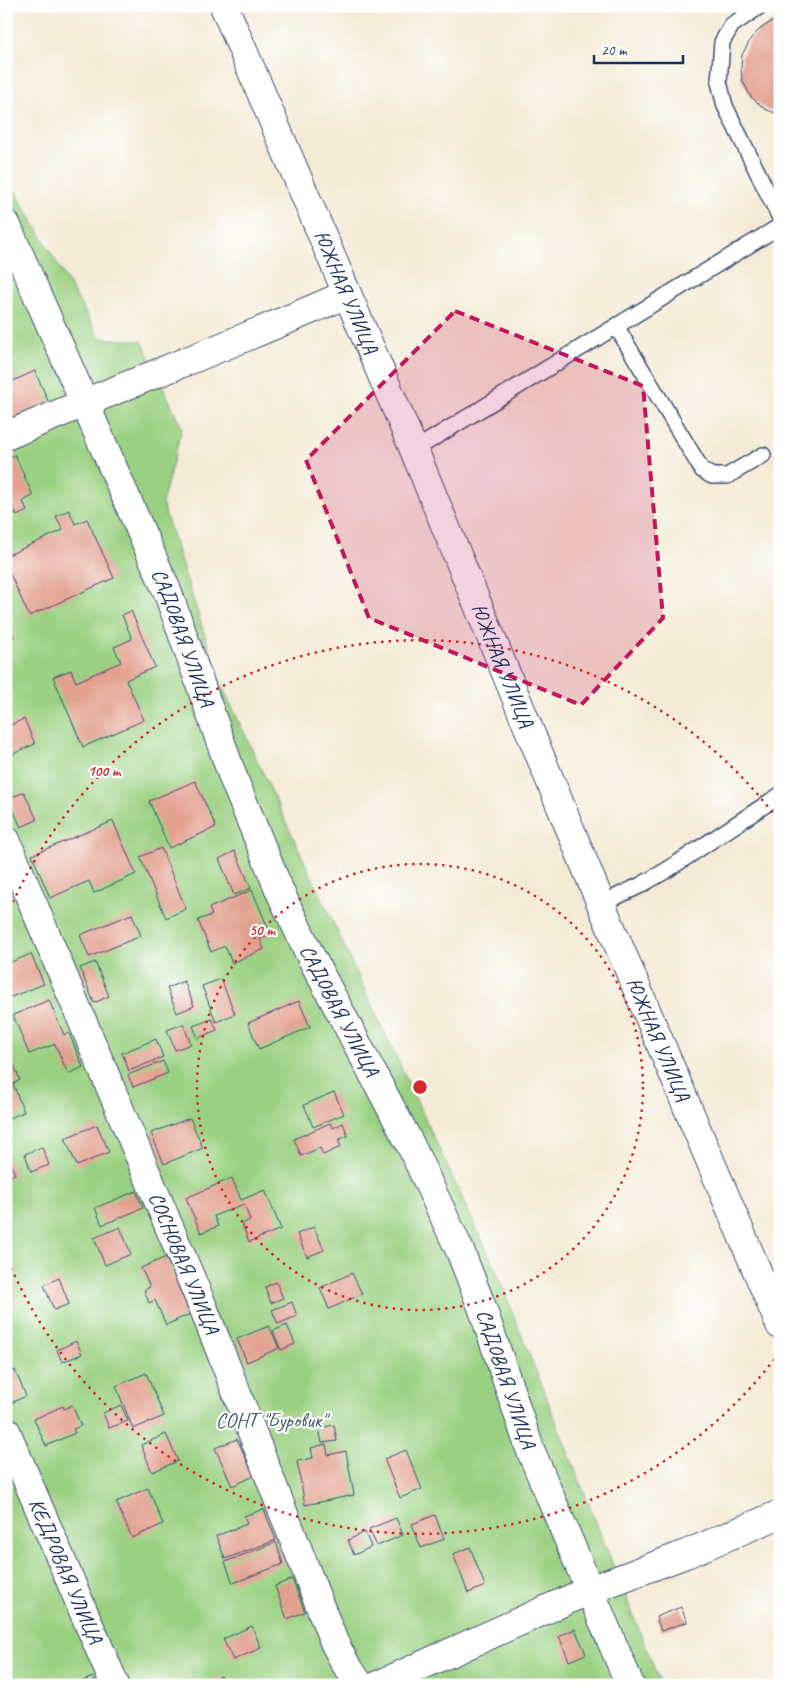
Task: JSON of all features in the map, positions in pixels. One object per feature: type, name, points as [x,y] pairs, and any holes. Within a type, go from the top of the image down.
[{"type":"street","name":"ЮЖНАЯ УЛИЦА","points":[[224,6],[414,450],[601,904],[780,1326]]},
{"type":"street","name":"САДОВАЯ УЛИЦА","points":[[6,224],[168,594],[234,780],[281,894],[309,952],[410,1144],[462,1253],[530,1449],[630,1685]]},
{"type":"street","points":[[6,436],[347,294]]},
{"type":"street","name":"СОСНОВАЯ УЛИЦА","points":[[6,840],[203,1307],[334,1642],[360,1685]]},
{"type":"street","name":"КЕДРОВАЯ УЛИЦА","points":[[6,1431],[115,1685]]},
{"type":"street","points":[[378,1685],[590,1590],[686,1554],[780,1514]]},
{"type":"lane","points":[[760,6],[732,25],[722,42],[719,82],[725,106],[780,218]]},
{"type":"lane","points":[[414,450],[780,226]]},
{"type":"lane","points":[[616,326],[702,470],[712,476],[727,476],[762,455]]},
{"type":"lane","points":[[601,904],[667,870],[780,795]]},
{"type":"highlighted area","points":[[455,311],[643,386],[663,618],[581,705],[369,618],[306,460]]},
{"type":"green space","name":"СОНТ \"Буровик\"","points":[[6,175],[100,338],[142,341],[182,428],[162,503],[219,679],[494,1266],[661,1685],[6,1685]]},
{"type":"building","points":[[780,19],[780,115],[765,109],[751,97],[742,80],[741,67],[742,55],[751,38],[760,29]]},
{"type":"building","points":[[35,371],[49,403],[6,422],[6,384]]},
{"type":"building","points":[[15,455],[33,496],[23,501],[27,511],[17,516],[12,505],[6,508],[6,460]]},
{"type":"building","points":[[69,510],[75,524],[87,519],[114,578],[29,616],[6,565],[6,556],[63,530],[56,516]]},
{"type":"building","points":[[131,611],[155,667],[126,680],[144,720],[83,747],[53,677],[71,670],[76,682],[121,662],[114,647],[132,639],[122,615]]},
{"type":"building","points":[[6,617],[14,637],[6,640]]},
{"type":"building","points":[[24,719],[35,744],[6,757],[6,727]]},
{"type":"building","points":[[195,781],[216,827],[169,848],[149,801]]},
{"type":"building","points":[[24,792],[37,820],[21,827],[8,799]]},
{"type":"building","points":[[113,821],[136,874],[94,893],[89,881],[50,898],[32,855]]},
{"type":"building","points":[[161,848],[186,909],[166,918],[140,857]]},
{"type":"building","points":[[235,851],[251,888],[234,895],[219,859]]},
{"type":"building","points":[[252,890],[271,935],[260,939],[264,949],[232,963],[225,946],[211,952],[198,920],[212,915],[209,908]]},
{"type":"building","points":[[132,914],[141,936],[89,957],[80,935]]},
{"type":"building","points":[[31,954],[44,984],[6,999],[6,964]]},
{"type":"building","points":[[95,962],[109,996],[94,1003],[80,968]]},
{"type":"building","points":[[221,979],[235,1014],[216,1022],[202,986]]},
{"type":"building","points":[[184,981],[194,1006],[177,1013],[167,988]]},
{"type":"building","points":[[49,1000],[64,1035],[69,1033],[83,1067],[68,1074],[55,1044],[29,1054],[13,1015]]},
{"type":"building","points":[[299,1001],[310,1027],[259,1049],[248,1023]]},
{"type":"building","points":[[212,1019],[217,1030],[198,1038],[193,1026]]},
{"type":"building","points":[[183,1024],[191,1044],[175,1050],[167,1030]]},
{"type":"building","points":[[156,1039],[163,1057],[129,1071],[122,1053]]},
{"type":"building","points":[[163,1061],[168,1073],[133,1087],[128,1075]]},
{"type":"building","points":[[14,1065],[20,1080],[13,1084],[24,1112],[7,1119],[6,1068]]},
{"type":"building","points":[[334,1092],[344,1114],[313,1127],[304,1105]]},
{"type":"building","points":[[190,1118],[203,1148],[164,1164],[151,1133]]},
{"type":"building","points":[[330,1123],[333,1128],[343,1123],[348,1136],[338,1140],[341,1147],[323,1155],[320,1148],[301,1156],[294,1139]]},
{"type":"building","points":[[97,1125],[109,1152],[77,1166],[65,1138]]},
{"type":"building","points":[[42,1147],[49,1165],[31,1172],[25,1154]]},
{"type":"building","points":[[6,1154],[15,1174],[6,1178]]},
{"type":"building","points":[[232,1178],[241,1200],[265,1190],[281,1229],[249,1242],[242,1224],[250,1220],[244,1204],[214,1216],[218,1226],[201,1233],[186,1198]]},
{"type":"building","points":[[136,1191],[143,1208],[102,1225],[95,1208]]},
{"type":"building","points":[[120,1227],[131,1254],[105,1265],[94,1238]]},
{"type":"building","points":[[314,1227],[324,1250],[307,1257],[297,1234]]},
{"type":"building","points":[[166,1257],[190,1314],[166,1325],[155,1300],[149,1303],[144,1290],[150,1287],[141,1268]]},
{"type":"building","points":[[352,1273],[362,1294],[329,1309],[320,1288]]},
{"type":"building","points":[[59,1278],[69,1304],[54,1310],[44,1285]]},
{"type":"building","points":[[276,1282],[283,1298],[271,1303],[265,1287]]},
{"type":"building","points":[[292,1302],[297,1316],[278,1324],[272,1310]]},
{"type":"building","points":[[287,1325],[295,1344],[281,1350],[273,1331]]},
{"type":"building","points":[[269,1326],[279,1348],[247,1362],[237,1339]]},
{"type":"building","points":[[76,1341],[82,1354],[62,1362],[57,1350]]},
{"type":"building","points":[[15,1370],[26,1396],[11,1403],[6,1392],[6,1374]]},
{"type":"building","points":[[146,1373],[164,1416],[133,1429],[116,1386]]},
{"type":"building","points":[[72,1405],[81,1426],[73,1429],[75,1433],[46,1446],[34,1419],[63,1406],[64,1409]]},
{"type":"building","points":[[121,1405],[128,1421],[109,1428],[103,1413]]},
{"type":"building","points":[[334,1425],[337,1441],[322,1443],[319,1428]]},
{"type":"building","points":[[166,1434],[178,1461],[152,1472],[141,1445]]},
{"type":"building","points":[[237,1439],[254,1476],[232,1486],[215,1448]]},
{"type":"building","points":[[326,1444],[328,1455],[346,1451],[354,1495],[305,1505],[297,1461],[313,1458],[311,1448]]},
{"type":"building","points":[[406,1450],[422,1489],[400,1498],[384,1459]]},
{"type":"building","points":[[148,1488],[163,1524],[132,1538],[116,1502]]},
{"type":"building","points":[[264,1509],[276,1540],[225,1559],[216,1536],[247,1524],[244,1516]]},
{"type":"building","points":[[435,1515],[444,1539],[421,1548],[412,1524]]},
{"type":"building","points":[[396,1518],[403,1535],[377,1546],[369,1529]]},
{"type":"building","points":[[365,1532],[371,1547],[354,1555],[348,1540]]},
{"type":"building","points":[[276,1542],[283,1564],[233,1583],[225,1562]]},
{"type":"building","points":[[470,1547],[485,1586],[468,1593],[453,1554]]},
{"type":"building","points":[[292,1579],[305,1612],[287,1619],[275,1586]]},
{"type":"building","points":[[681,1607],[687,1622],[661,1631],[656,1617]]},
{"type":"building","points":[[252,1626],[261,1648],[233,1660],[223,1639]]},
{"type":"building","points":[[575,1629],[586,1654],[569,1661],[559,1636]]},
{"type":"building","points":[[221,1676],[225,1685],[201,1685]]},
{"type":"building","points":[[93,1677],[96,1685],[73,1685]]},
{"type":"building","points":[[519,1678],[522,1685],[502,1685]]}]
